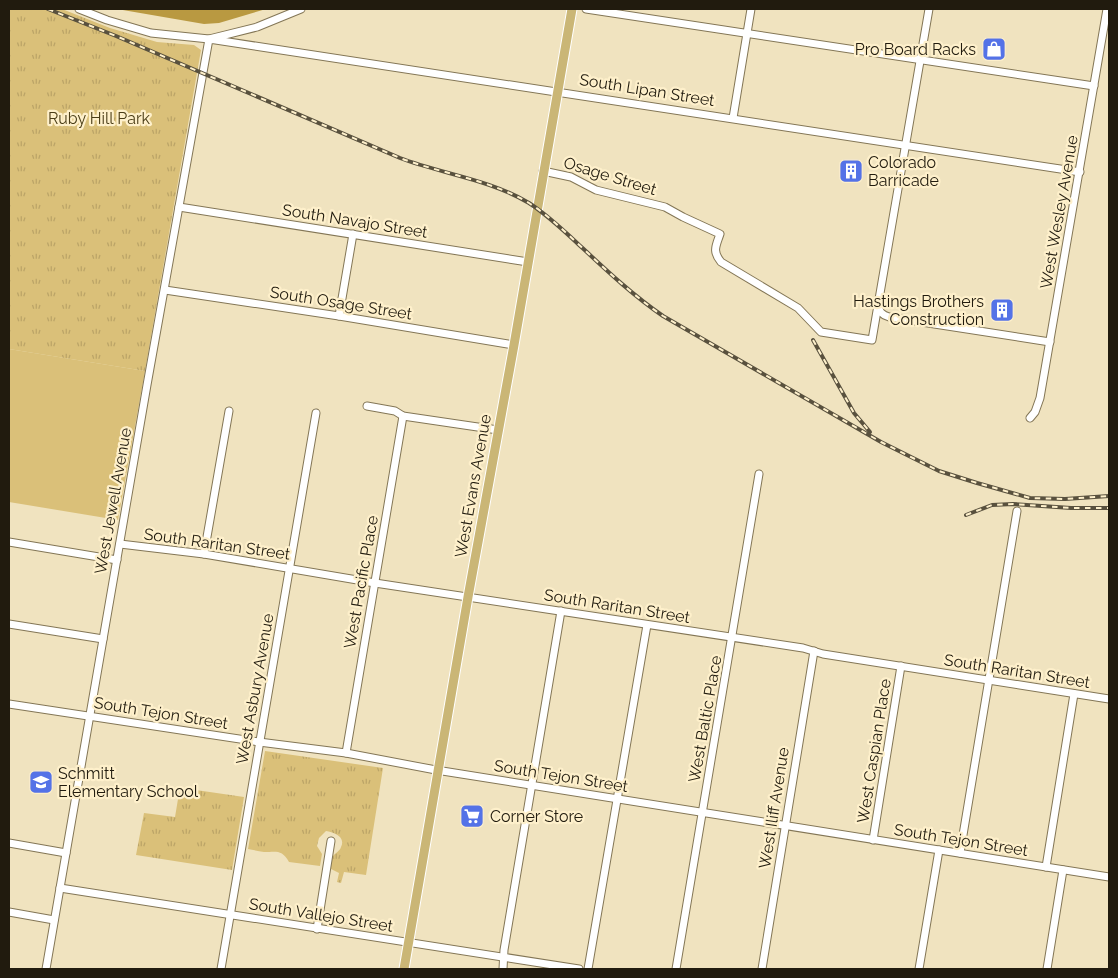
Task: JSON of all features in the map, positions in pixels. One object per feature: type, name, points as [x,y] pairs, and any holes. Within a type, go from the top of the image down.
[{"type":"main road","name":"West Evans Avenue","points":[[404,969],[572,9]]},
{"type":"street","name":"South Lipan Street","points":[[79,9],[107,20],[151,33],[209,39],[558,90],[1080,172]]},
{"type":"street","points":[[209,39],[258,27],[301,9]]},
{"type":"street","points":[[586,9],[1094,86]]},
{"type":"street","points":[[733,118],[752,9]]},
{"type":"street","points":[[929,9],[878,305],[881,313],[889,316],[1050,342]]},
{"type":"street","name":"West Wesley Avenue","points":[[1030,418],[1038,406],[1107,9]]},
{"type":"street","name":"West Jewell Avenue","points":[[46,969],[209,39]]},
{"type":"street","name":"Osage Street","points":[[543,172],[571,177],[596,190],[665,207],[683,218],[720,234],[715,248],[716,256],[721,262],[798,308],[821,332],[872,340],[878,305]]},
{"type":"street","name":"South Navajo Street","points":[[179,207],[528,262]]},
{"type":"street","points":[[339,316],[353,234]]},
{"type":"street","name":"South Osage Street","points":[[165,290],[514,345]]},
{"type":"street","points":[[367,406],[395,411],[403,416],[498,430]]},
{"type":"street","points":[[204,554],[229,411]]},
{"type":"street","name":"West Asbury Avenue","points":[[221,969],[316,413]]},
{"type":"street","name":"West Pacific Place","points":[[346,753],[403,416]]},
{"type":"street","name":"West Baltic Place","points":[[676,969],[760,474]]},
{"type":"street","points":[[960,854],[1017,511]]},
{"type":"street","points":[[9,542],[117,560]]},
{"type":"street","name":"South Raritan Street","points":[[120,544],[204,554],[1109,700]]},
{"type":"street","points":[[503,969],[561,611]]},
{"type":"street","points":[[9,624],[103,639]]},
{"type":"street","points":[[588,969],[648,625]]},
{"type":"street","name":"West Iliff Avenue","points":[[762,969],[814,651]]},
{"type":"street","name":"West Caspian Place","points":[[873,840],[901,666]]},
{"type":"street","points":[[1046,867],[1074,694]]},
{"type":"street","name":"South Tejon Street","points":[[9,704],[259,742],[346,753],[438,770],[1109,877]]},
{"type":"street","points":[[317,928],[331,840]]},
{"type":"street","points":[[9,843],[66,852]]},
{"type":"street","points":[[919,969],[939,850]]},
{"type":"street","points":[[1047,969],[1063,870]]},
{"type":"street","name":"South Vallejo Street","points":[[60,888],[579,969]]},
{"type":"street","points":[[9,912],[54,920]]},
{"type":"green space","name":"Ruby Hill Park","points":[[9,9],[62,9],[110,28],[157,42],[194,45],[201,50],[145,371],[9,349]]},
{"type":"green space","points":[[9,349],[145,371],[118,520],[9,502]]},
{"type":"green space","points":[[265,751],[383,768],[366,875],[344,872],[341,883],[337,882],[339,873],[331,869],[331,862],[333,856],[340,848],[342,840],[336,834],[326,831],[319,838],[317,846],[322,854],[320,866],[289,862],[284,855],[278,852],[248,849]]},
{"type":"green space","points":[[196,790],[244,797],[232,870],[136,855],[144,813],[175,817],[179,793],[195,795]]},
{"type":"shaded area","points":[[117,9],[266,9],[219,23],[204,24]]},
{"type":"railway","points":[[48,9],[116,36],[400,158],[482,182],[514,195],[547,216],[640,299],[663,316],[881,442],[939,471],[1030,498],[1065,499],[1109,496]]},
{"type":"railway","points":[[813,340],[854,413],[870,432]]},
{"type":"railway","points":[[966,515],[992,505],[1013,504],[1071,508],[1109,508]]},
{"type":"place","name":"Pro Board Racks","points":[[994,49]]},
{"type":"place","name":"Colorado Barricade","points":[[851,171]]},
{"type":"place","name":"Hastings Brothers Construction","points":[[1002,310]]},
{"type":"place","name":"Schmitt Elementary School","points":[[41,782]]},
{"type":"place","name":"Corner Store","points":[[472,816]]}]
